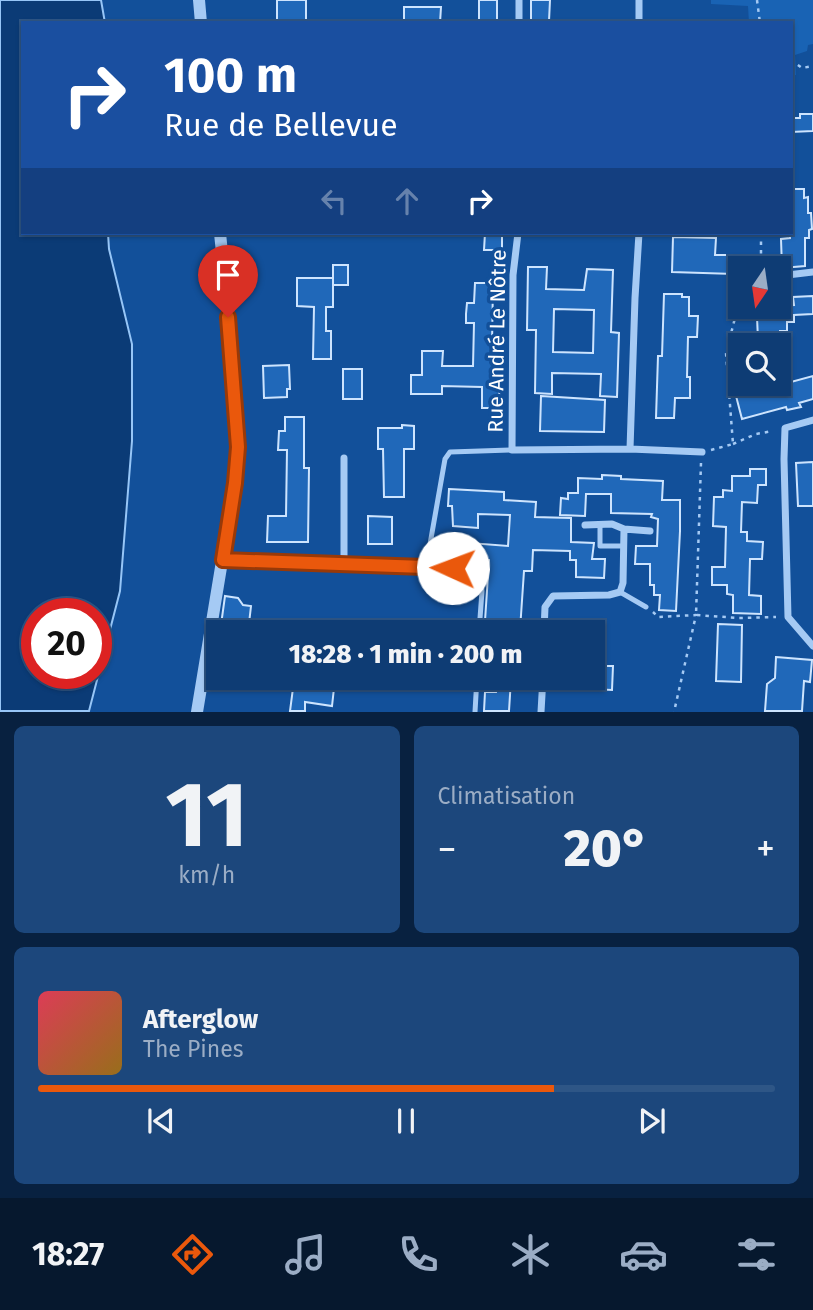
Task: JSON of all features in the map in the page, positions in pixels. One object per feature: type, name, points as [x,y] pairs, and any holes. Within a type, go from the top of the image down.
[{"type":"street","points":[[199,0],[201,21]]},
{"type":"street","points":[[519,0],[519,21]]},
{"type":"street","points":[[639,0],[639,21]]},
{"type":"street","points":[[197,712],[235,483],[238,447],[220,235]]},
{"type":"street","name":"Rue André Le Nôtre","points":[[512,450],[513,275],[518,235]]},
{"type":"street","points":[[630,449],[639,235]]},
{"type":"street","points":[[791,275],[813,272]]},
{"type":"street","points":[[813,420],[785,428],[784,459],[788,617],[813,646]]},
{"type":"street","points":[[512,450],[630,449],[702,452]]},
{"type":"street","points":[[344,458],[344,565]]},
{"type":"street","points":[[585,525],[612,524],[650,531]]},
{"type":"street","points":[[544,620],[545,607],[554,596],[609,595],[620,592],[623,583],[624,528]]},
{"type":"street","points":[[223,560],[426,567]]},
{"type":"street","points":[[541,712],[542,690]]},
{"type":"lane","points":[[481,620],[482,591],[479,569],[426,567],[444,459],[450,453],[512,450]]},
{"type":"lane","points":[[600,524],[600,546],[624,546]]},
{"type":"lane","points":[[620,592],[646,607]]},
{"type":"lane","points":[[475,712],[476,690]]},
{"type":"path","points":[[757,0],[760,21]]},
{"type":"path","points":[[793,61],[802,68],[813,66]]},
{"type":"path","points":[[761,235],[761,256]]},
{"type":"path","points":[[733,444],[726,353],[734,319]]},
{"type":"path","points":[[674,712],[696,615],[702,452],[733,444],[756,434],[785,428]]},
{"type":"path","points":[[646,607],[658,617],[788,617]]},
{"type":"shaded area","points":[[0,0],[101,0],[105,21],[21,21],[21,235],[108,235],[109,249],[132,344],[132,441],[120,591],[112,622],[112,598],[21,598],[21,689],[95,689],[89,711],[0,711]]},
{"type":"shaded area","points":[[711,0],[813,0],[813,44],[808,45],[807,51],[795,55],[796,75],[793,75],[793,21],[749,21],[748,6],[711,4]]},
{"type":"building","points":[[277,0],[306,0],[306,21],[277,21]]},
{"type":"building","points":[[479,0],[497,0],[497,21],[479,20]]},
{"type":"building","points":[[531,0],[550,0],[549,21],[531,21]]},
{"type":"building","points":[[404,7],[441,7],[440,21],[404,21]]},
{"type":"building","points":[[800,114],[813,114],[813,131],[793,132],[793,118],[800,118]]},
{"type":"building","points":[[793,189],[804,189],[804,198],[808,197],[812,229],[809,230],[809,238],[805,238],[805,266],[791,267],[791,256],[782,256],[781,239],[793,235]]},
{"type":"building","points":[[485,235],[502,235],[502,250],[484,250]]},
{"type":"building","points":[[673,237],[716,238],[715,255],[735,255],[728,256],[728,274],[672,272]]},
{"type":"building","points":[[333,265],[348,265],[348,285],[333,285]]},
{"type":"building","points":[[528,267],[547,267],[546,289],[584,290],[587,269],[613,270],[611,332],[619,333],[617,397],[600,396],[601,374],[552,373],[552,394],[535,393],[536,330],[527,330]],"holes":[[[554,309],[594,310],[593,353],[553,352]]]},
{"type":"building","points":[[297,278],[333,278],[333,307],[326,307],[326,331],[331,331],[331,359],[313,359],[314,307],[297,306]]},
{"type":"building","points":[[475,283],[493,283],[492,346],[500,346],[499,408],[482,408],[482,387],[442,386],[442,394],[411,394],[411,375],[422,375],[422,351],[443,351],[442,366],[473,366],[474,323],[466,323],[466,314],[467,303],[474,303]]},
{"type":"building","points":[[664,294],[682,294],[682,297],[689,297],[689,316],[698,316],[697,337],[688,337],[687,377],[690,377],[690,398],[675,398],[674,418],[656,418]]},
{"type":"building","points":[[813,296],[813,314],[794,315],[794,322],[787,322],[787,331],[758,333],[757,319],[791,319],[793,297]]},
{"type":"building","points":[[289,365],[290,389],[287,389],[287,397],[264,398],[263,366]]},
{"type":"building","points":[[343,369],[362,369],[362,399],[343,399]]},
{"type":"building","points":[[813,376],[813,399],[799,403],[801,407],[787,410],[786,407],[742,419],[736,396],[791,396],[791,382]]},
{"type":"building","points":[[541,396],[605,400],[604,432],[540,431]]},
{"type":"building","points":[[285,417],[304,417],[304,468],[309,468],[308,542],[267,542],[268,516],[286,516],[287,450],[278,450],[279,431],[285,431]]},
{"type":"building","points":[[402,425],[414,426],[414,449],[404,449],[404,497],[384,497],[383,449],[378,449],[378,428],[402,428]]},
{"type":"building","points":[[813,462],[813,506],[798,506],[796,463]]},
{"type":"building","points":[[750,469],[766,469],[766,485],[758,485],[757,503],[742,502],[741,532],[747,532],[747,541],[763,542],[762,559],[750,559],[749,595],[761,596],[761,614],[733,613],[733,595],[727,594],[727,585],[712,585],[712,567],[725,567],[726,527],[713,526],[714,497],[723,497],[723,490],[732,491],[732,476],[750,476]]},
{"type":"building","points":[[602,475],[621,476],[621,479],[663,481],[662,500],[680,500],[676,611],[659,610],[660,595],[654,595],[654,585],[650,585],[650,564],[635,564],[636,546],[657,546],[658,519],[651,517],[652,514],[611,513],[611,494],[586,494],[585,516],[560,515],[561,498],[568,499],[568,493],[578,493],[578,478],[602,479]]},
{"type":"building","points":[[449,489],[504,492],[504,500],[536,502],[535,517],[571,518],[571,542],[594,543],[592,559],[605,559],[604,578],[576,577],[576,560],[570,560],[570,551],[533,550],[532,571],[524,571],[521,620],[485,620],[489,560],[469,557],[470,543],[508,546],[510,515],[478,514],[478,528],[453,526],[452,506],[448,506]]},
{"type":"building","points":[[368,516],[392,517],[392,544],[368,544]]},
{"type":"building","points":[[225,596],[238,598],[243,605],[251,606],[249,620],[222,620]]},
{"type":"building","points":[[718,624],[742,625],[741,682],[716,681]]},
{"type":"building","points":[[776,657],[812,660],[810,682],[804,681],[802,711],[765,711],[767,684],[775,678]]},
{"type":"building","points":[[605,666],[613,666],[612,690],[605,690]]},
{"type":"building","points":[[293,690],[334,690],[332,706],[305,702],[305,711],[290,711]]},
{"type":"building","points":[[510,690],[509,711],[484,711],[485,692]]},
{"type":"route","points":[[228,317],[238,447],[223,560],[453,568]]}]
